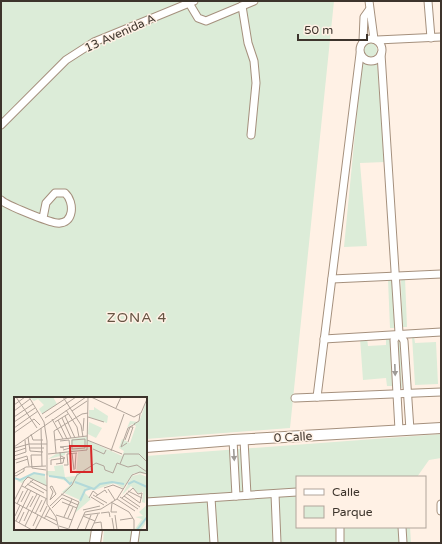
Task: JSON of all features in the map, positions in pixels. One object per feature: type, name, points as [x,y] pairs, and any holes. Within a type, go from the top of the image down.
[{"type":"street","points":[[191,2],[198,18],[206,21],[254,1]]},
{"type":"street","points":[[369,1],[369,10],[372,17],[376,40],[382,47],[381,54],[399,333],[404,341],[410,430]]},
{"type":"street","points":[[428,1],[431,38]]},
{"type":"street","name":"13 Avenida A","points":[[1,125],[66,60],[94,42],[191,2]]},
{"type":"street","points":[[242,6],[248,43],[254,61],[256,83],[251,135]]},
{"type":"street","points":[[317,397],[360,54],[359,47],[363,41],[364,17],[369,10]]},
{"type":"street","points":[[363,41],[441,37]]},
{"type":"street","points":[[360,54],[365,60],[372,61],[381,54]]},
{"type":"street","points":[[1,200],[8,204],[43,218],[56,223],[66,220],[72,210],[71,199],[65,193],[55,193],[46,203],[43,218]]},
{"type":"street","points":[[332,279],[441,274]]},
{"type":"street","points":[[324,339],[399,333],[441,332]]},
{"type":"street","points":[[399,333],[394,340],[399,430]]},
{"type":"street","points":[[296,398],[441,392]]},
{"type":"street","name":"0 Calle","points":[[147,447],[233,440],[441,428]]},
{"type":"street","points":[[233,440],[236,496]]},
{"type":"street","points":[[244,440],[247,496]]},
{"type":"street","points":[[235,474],[246,474]]},
{"type":"street","points":[[147,502],[296,492]]},
{"type":"street","points":[[275,494],[278,543]]},
{"type":"street","points":[[211,498],[214,543]]},
{"type":"street","points":[[441,504],[441,511]]},
{"type":"street","points":[[340,528],[340,543]]},
{"type":"street","points":[[402,528],[403,543]]},
{"type":"street","points":[[95,543],[96,530]]},
{"type":"street","points":[[134,543],[136,530]]},
{"type":"green space","points":[[1,1],[334,1],[290,428],[147,439],[147,397],[14,397],[14,530],[91,530],[90,543],[1,543]]},
{"type":"green space","points":[[370,43],[375,45],[377,50],[375,55],[370,57],[365,55],[363,50],[365,45]]},
{"type":"green space","points":[[362,61],[369,64],[377,61],[385,162],[360,163],[367,246],[344,247]]},
{"type":"green space","points":[[401,278],[405,278],[407,327],[402,327]]},
{"type":"green space","points":[[388,279],[393,279],[395,328],[390,328]]},
{"type":"green space","points":[[386,336],[391,336],[392,386],[387,386],[386,378],[363,380],[360,338],[367,338],[368,346],[386,345]]},
{"type":"green space","points":[[412,336],[414,336],[415,343],[436,342],[438,384],[415,385]]},
{"type":"green space","points":[[398,339],[400,343],[402,388],[399,388]]},
{"type":"green space","points":[[441,434],[441,458],[429,460],[418,476],[296,476],[296,528],[410,528],[411,543],[103,543],[104,530],[147,530],[147,456]]},
{"type":"district","name":"ZONA 4","points":[[137,317]]}]
